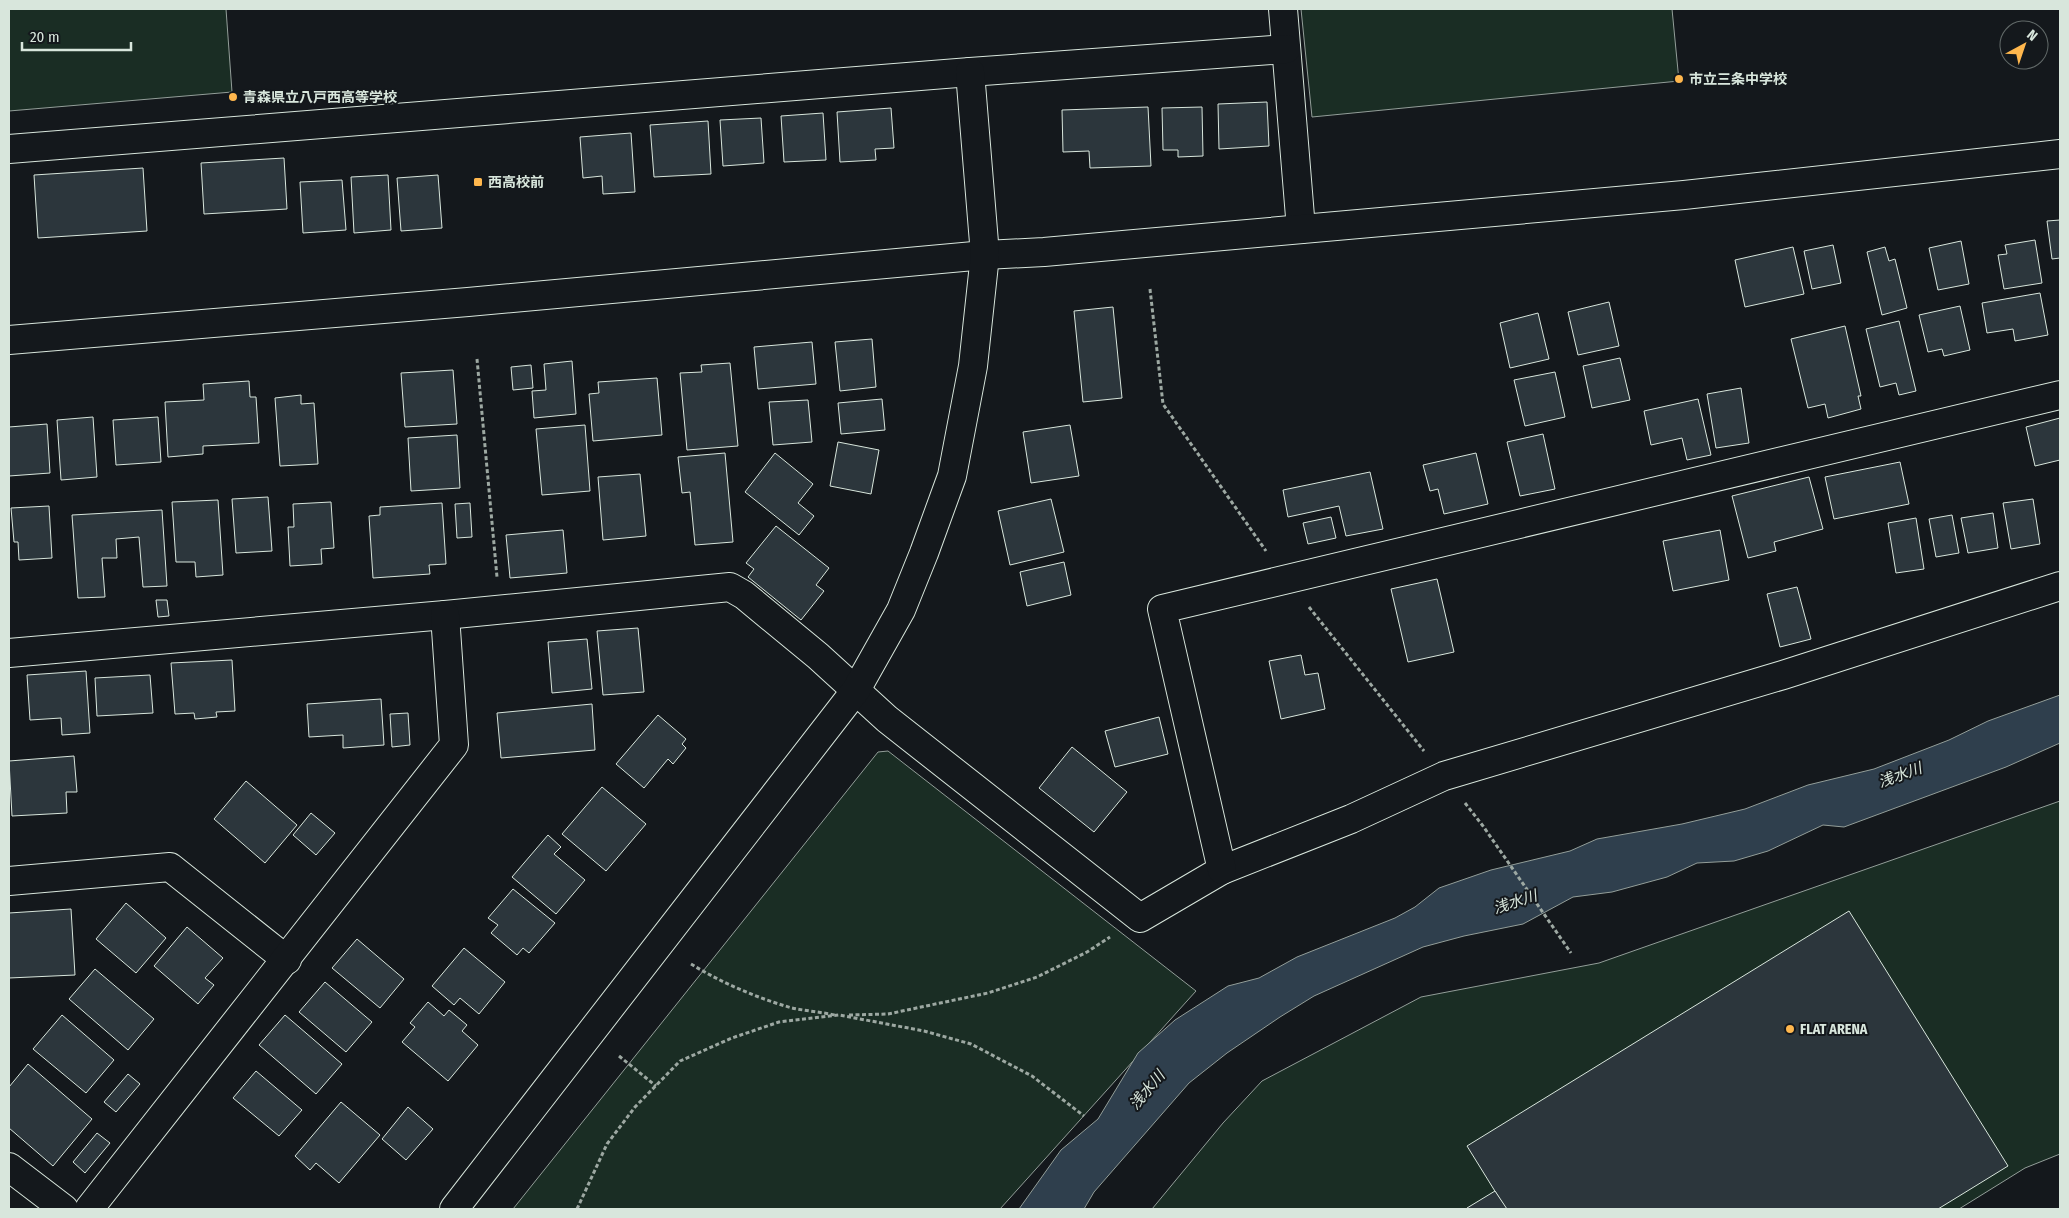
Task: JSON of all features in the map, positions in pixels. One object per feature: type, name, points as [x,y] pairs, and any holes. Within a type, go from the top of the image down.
[{"type":"street","points":[[1283,9],[1301,229]]},
{"type":"street","points":[[9,150],[970,72],[1286,49]]},
{"type":"street","points":[[454,1209],[856,690],[901,610],[952,476],[973,366],[985,255],[970,72]]},
{"type":"street","points":[[9,340],[468,302],[985,255],[1044,252],[1684,195],[2060,154]]},
{"type":"street","points":[[1222,870],[1162,609],[2060,394]]},
{"type":"street","points":[[9,653],[500,610],[730,587],[744,595],[818,656],[886,719],[1140,918],[1222,870],[1351,819],[1444,776],[1783,676],[2060,586]]},
{"type":"street","points":[[89,1209],[287,960],[454,745],[445,615]]},
{"type":"street","points":[[9,881],[170,866],[287,960]]},
{"type":"street","points":[[9,1167],[64,1209]]},
{"type":"path","points":[[477,358],[500,610]]},
{"type":"path","points":[[1483,826],[1571,953]]},
{"type":"path","points":[[577,1209],[607,1144],[636,1107],[680,1061],[732,1038],[780,1022],[838,1016],[888,1014],[996,990],[1037,977],[1087,952],[1140,918]]},
{"type":"path","points":[[691,964],[714,978],[793,1008],[924,1031],[971,1044],[1032,1076],[1084,1116]]},
{"type":"path","points":[[619,1056],[656,1086]]},
{"type":"green space","points":[[9,9],[226,9],[232,92],[9,111]]},
{"type":"green space","points":[[1301,9],[1672,9],[1679,81],[1312,117]]},
{"type":"green space","points":[[888,751],[1196,991],[1000,1209],[513,1209],[878,752]]},
{"type":"green space","points":[[2060,801],[2060,1154],[2025,1168],[1959,1209],[1152,1209],[1223,1123],[1262,1081],[1421,997],[1599,963]]},
{"type":"water","name":"浅水川","points":[[2060,695],[2060,743],[2006,767],[1844,827],[1823,825],[1768,851],[1734,861],[1697,863],[1667,877],[1612,892],[1573,897],[1523,924],[1464,936],[1423,947],[1314,996],[1227,1053],[1189,1083],[1094,1192],[1084,1209],[1019,1209],[1061,1150],[1098,1119],[1138,1053],[1175,1020],[1228,986],[1259,978],[1297,957],[1395,918],[1415,907],[1439,888],[1491,870],[1570,851],[1597,839],[1682,824],[1745,809],[1808,785],[1874,769],[1949,740],[1988,721]]},
{"type":"building","points":[[1267,102],[1269,146],[1219,149],[1218,104]]},
{"type":"building","points":[[1148,107],[1151,166],[1090,168],[1089,151],[1063,152],[1062,110]]},
{"type":"building","points":[[1202,107],[1203,156],[1178,157],[1178,150],[1163,150],[1162,108]]},
{"type":"building","points":[[891,108],[894,148],[875,149],[876,160],[840,162],[837,112]]},
{"type":"building","points":[[823,113],[826,160],[784,162],[781,116]]},
{"type":"building","points":[[761,118],[764,163],[723,166],[720,120]]},
{"type":"building","points":[[708,121],[711,174],[654,177],[650,125]]},
{"type":"building","points":[[631,133],[635,192],[603,194],[602,176],[583,178],[580,137]]},
{"type":"building","points":[[284,158],[287,209],[204,214],[201,163]]},
{"type":"building","points":[[143,168],[147,231],[38,238],[34,175]]},
{"type":"building","points":[[388,175],[391,230],[354,233],[351,177]]},
{"type":"building","points":[[438,175],[442,228],[401,231],[397,178]]},
{"type":"building","points":[[342,180],[346,230],[303,233],[300,182]]},
{"type":"building","points":[[2060,220],[2060,258],[2052,259],[2047,221]]},
{"type":"building","points":[[2035,240],[2042,283],[2004,289],[1998,255],[2007,254],[2005,245]]},
{"type":"building","points":[[1961,241],[1969,284],[1938,290],[1929,248]]},
{"type":"building","points":[[1833,245],[1841,283],[1812,289],[1804,251]]},
{"type":"building","points":[[1793,247],[1804,294],[1745,307],[1735,260]]},
{"type":"building","points":[[1885,247],[1889,261],[1895,259],[1907,308],[1882,315],[1867,252]]},
{"type":"building","points":[[2040,293],[2048,335],[2015,341],[2013,329],[1987,333],[1982,303]]},
{"type":"building","points":[[1609,302],[1619,346],[1578,355],[1568,312]]},
{"type":"building","points":[[1960,306],[1970,350],[1944,356],[1942,349],[1928,352],[1919,315]]},
{"type":"building","points":[[1113,307],[1122,398],[1083,402],[1074,311]]},
{"type":"building","points":[[1538,313],[1549,359],[1510,368],[1500,323]]},
{"type":"building","points":[[1899,321],[1916,391],[1899,395],[1896,383],[1880,387],[1866,329]]},
{"type":"building","points":[[1845,326],[1861,396],[1858,396],[1861,409],[1828,418],[1825,404],[1808,408],[1791,339]]},
{"type":"building","points":[[872,339],[876,387],[840,391],[835,342]]},
{"type":"building","points":[[812,342],[816,384],[758,389],[754,347]]},
{"type":"building","points":[[1620,358],[1630,400],[1592,408],[1583,366]]},
{"type":"building","points":[[572,361],[576,414],[534,418],[532,391],[546,390],[544,364]]},
{"type":"building","points":[[730,363],[738,446],[687,450],[680,373],[702,372],[701,365]]},
{"type":"building","points":[[531,365],[533,388],[513,390],[511,367]]},
{"type":"building","points":[[453,370],[457,424],[405,427],[401,373]]},
{"type":"building","points":[[1555,372],[1565,417],[1525,426],[1514,380]]},
{"type":"building","points":[[657,378],[662,435],[593,441],[589,394],[599,393],[598,382]]},
{"type":"building","points":[[249,381],[250,397],[256,397],[259,443],[203,446],[203,454],[168,457],[165,402],[204,400],[203,384]]},
{"type":"building","points":[[1741,388],[1749,443],[1716,448],[1707,394]]},
{"type":"building","points":[[301,395],[301,404],[314,403],[318,464],[280,466],[275,398]]},
{"type":"building","points":[[882,399],[885,430],[841,434],[838,403]]},
{"type":"building","points":[[1698,399],[1711,455],[1687,460],[1682,438],[1651,445],[1644,411]]},
{"type":"building","points":[[808,400],[812,442],[773,445],[769,402]]},
{"type":"building","points":[[93,417],[97,477],[61,480],[57,420]]},
{"type":"building","points":[[158,417],[161,462],[116,465],[113,420]]},
{"type":"building","points":[[2060,418],[2060,460],[2035,466],[2026,427]]},
{"type":"building","points":[[47,424],[50,473],[9,476],[9,427]]},
{"type":"building","points":[[585,425],[590,491],[542,495],[536,429]]},
{"type":"building","points":[[1070,425],[1079,476],[1031,483],[1023,432]]},
{"type":"building","points":[[1543,434],[1555,489],[1520,496],[1507,442]]},
{"type":"building","points":[[457,435],[460,488],[411,491],[408,438]]},
{"type":"building","points":[[838,442],[879,450],[871,494],[830,486]]},
{"type":"building","points":[[725,453],[733,542],[695,545],[690,492],[682,493],[678,457]]},
{"type":"building","points":[[775,453],[813,484],[798,503],[814,516],[799,535],[745,492]]},
{"type":"building","points":[[1476,453],[1488,504],[1444,514],[1438,489],[1430,491],[1423,465]]},
{"type":"building","points":[[1900,462],[1909,504],[1834,519],[1825,477]]},
{"type":"building","points":[[1370,472],[1383,529],[1346,536],[1339,506],[1288,517],[1283,490]]},
{"type":"building","points":[[640,474],[646,536],[603,540],[598,477]]},
{"type":"building","points":[[1809,477],[1823,529],[1774,542],[1776,551],[1748,558],[1732,496]]},
{"type":"building","points":[[268,497],[272,551],[236,553],[232,499]]},
{"type":"building","points":[[1051,499],[1064,552],[1010,565],[998,511]]},
{"type":"building","points":[[2033,499],[2040,544],[2011,549],[2003,503]]},
{"type":"building","points":[[218,500],[223,575],[196,577],[195,562],[176,562],[172,502]]},
{"type":"building","points":[[331,502],[334,548],[321,549],[322,564],[290,566],[288,527],[294,527],[293,504]]},
{"type":"building","points":[[442,503],[446,564],[429,565],[430,574],[373,578],[369,516],[380,515],[380,507]]},
{"type":"building","points":[[470,503],[472,537],[457,538],[455,504]]},
{"type":"building","points":[[49,506],[52,558],[19,560],[18,542],[14,542],[11,508]]},
{"type":"building","points":[[162,510],[167,586],[143,587],[139,537],[116,539],[117,558],[102,558],[105,597],[78,598],[72,515]]},
{"type":"building","points":[[1993,513],[1998,548],[1968,553],[1961,518]]},
{"type":"building","points":[[1952,515],[1959,553],[1936,557],[1929,519]]},
{"type":"building","points":[[1331,517],[1336,538],[1308,544],[1303,523]]},
{"type":"building","points":[[1916,518],[1924,569],[1896,573],[1888,523]]},
{"type":"building","points":[[776,526],[829,568],[816,585],[824,591],[801,620],[748,577],[754,569],[746,563]]},
{"type":"building","points":[[563,530],[567,573],[510,578],[506,535]]},
{"type":"building","points":[[1720,530],[1729,580],[1673,591],[1663,541]]},
{"type":"building","points":[[1064,562],[1071,595],[1027,606],[1020,572]]},
{"type":"building","points":[[1437,579],[1454,652],[1408,662],[1391,589]]},
{"type":"building","points":[[1797,587],[1811,639],[1780,647],[1767,594]]},
{"type":"building","points":[[156,600],[167,600],[169,616],[158,617]]},
{"type":"building","points":[[638,628],[644,692],[603,695],[597,631]]},
{"type":"building","points":[[587,639],[592,689],[552,693],[548,642]]},
{"type":"building","points":[[1301,655],[1305,675],[1318,673],[1325,709],[1281,719],[1269,661]]},
{"type":"building","points":[[232,660],[235,711],[216,712],[217,717],[195,719],[194,713],[175,714],[171,663]]},
{"type":"building","points":[[86,671],[90,733],[62,735],[61,718],[30,720],[27,675]]},
{"type":"building","points":[[150,675],[153,713],[97,716],[95,678]]},
{"type":"building","points":[[381,699],[384,745],[343,748],[343,735],[309,737],[307,704]]},
{"type":"building","points":[[592,704],[595,750],[501,758],[497,713]]},
{"type":"building","points":[[408,713],[410,745],[392,747],[390,714]]},
{"type":"building","points":[[658,715],[686,739],[682,744],[686,748],[673,764],[668,759],[644,788],[616,764]]},
{"type":"building","points":[[1159,717],[1168,754],[1115,767],[1105,731]]},
{"type":"building","points":[[1072,747],[1127,792],[1094,832],[1039,788]]},
{"type":"building","points":[[74,756],[77,792],[66,792],[67,813],[12,816],[9,761]]},
{"type":"building","points":[[246,781],[297,825],[265,863],[214,819]]},
{"type":"building","points":[[602,787],[646,824],[606,871],[562,834]]},
{"type":"building","points":[[311,813],[335,833],[316,855],[293,835]]},
{"type":"building","points":[[548,835],[561,847],[554,854],[585,880],[556,914],[512,877]]},
{"type":"building","points":[[513,889],[555,923],[529,953],[523,948],[517,955],[491,933],[498,925],[488,918]]},
{"type":"building","points":[[126,903],[166,938],[136,973],[96,939]]},
{"type":"building","points":[[71,909],[75,975],[9,978],[9,913]]},
{"type":"building","name":"FLAT ARENA","points":[[1849,911],[2008,1166],[1938,1209],[1506,1209],[1467,1146]]},
{"type":"building","points":[[187,927],[223,958],[205,978],[214,985],[198,1004],[154,966]]},
{"type":"building","points":[[357,939],[404,979],[380,1008],[332,968]]},
{"type":"building","points":[[464,948],[505,982],[479,1014],[460,998],[454,1005],[432,986]]},
{"type":"building","points":[[95,969],[154,1019],[128,1050],[69,999]]},
{"type":"building","points":[[325,982],[372,1022],[346,1052],[299,1012]]},
{"type":"building","points":[[428,1002],[444,1016],[449,1010],[467,1025],[462,1031],[478,1045],[448,1081],[402,1042],[415,1027],[410,1023]]},
{"type":"building","points":[[62,1015],[114,1060],[86,1093],[33,1049]]},
{"type":"building","points":[[285,1015],[342,1064],[316,1094],[259,1045]]},
{"type":"building","points":[[28,1064],[92,1119],[53,1166],[9,1128],[9,1087]]},
{"type":"building","points":[[256,1071],[302,1110],[279,1136],[233,1098]]},
{"type":"building","points":[[128,1074],[140,1084],[116,1112],[104,1102]]},
{"type":"building","points":[[341,1102],[380,1135],[339,1183],[316,1163],[310,1170],[295,1156]]},
{"type":"building","points":[[408,1107],[433,1129],[406,1160],[382,1139]]},
{"type":"building","points":[[97,1133],[110,1143],[85,1173],[73,1162]]},
{"type":"building","points":[[1495,1191],[1507,1209],[1467,1209],[1467,1208]]},
{"type":"place","name":"市立三条中学校","points":[[1679,79]]},
{"type":"place","name":"青森県立八戸西高等学校","points":[[233,97]]},
{"type":"place","name":"西高校前","points":[[478,182]]},
{"type":"place","name":"FLAT ARENA","points":[[1790,1029]]}]
